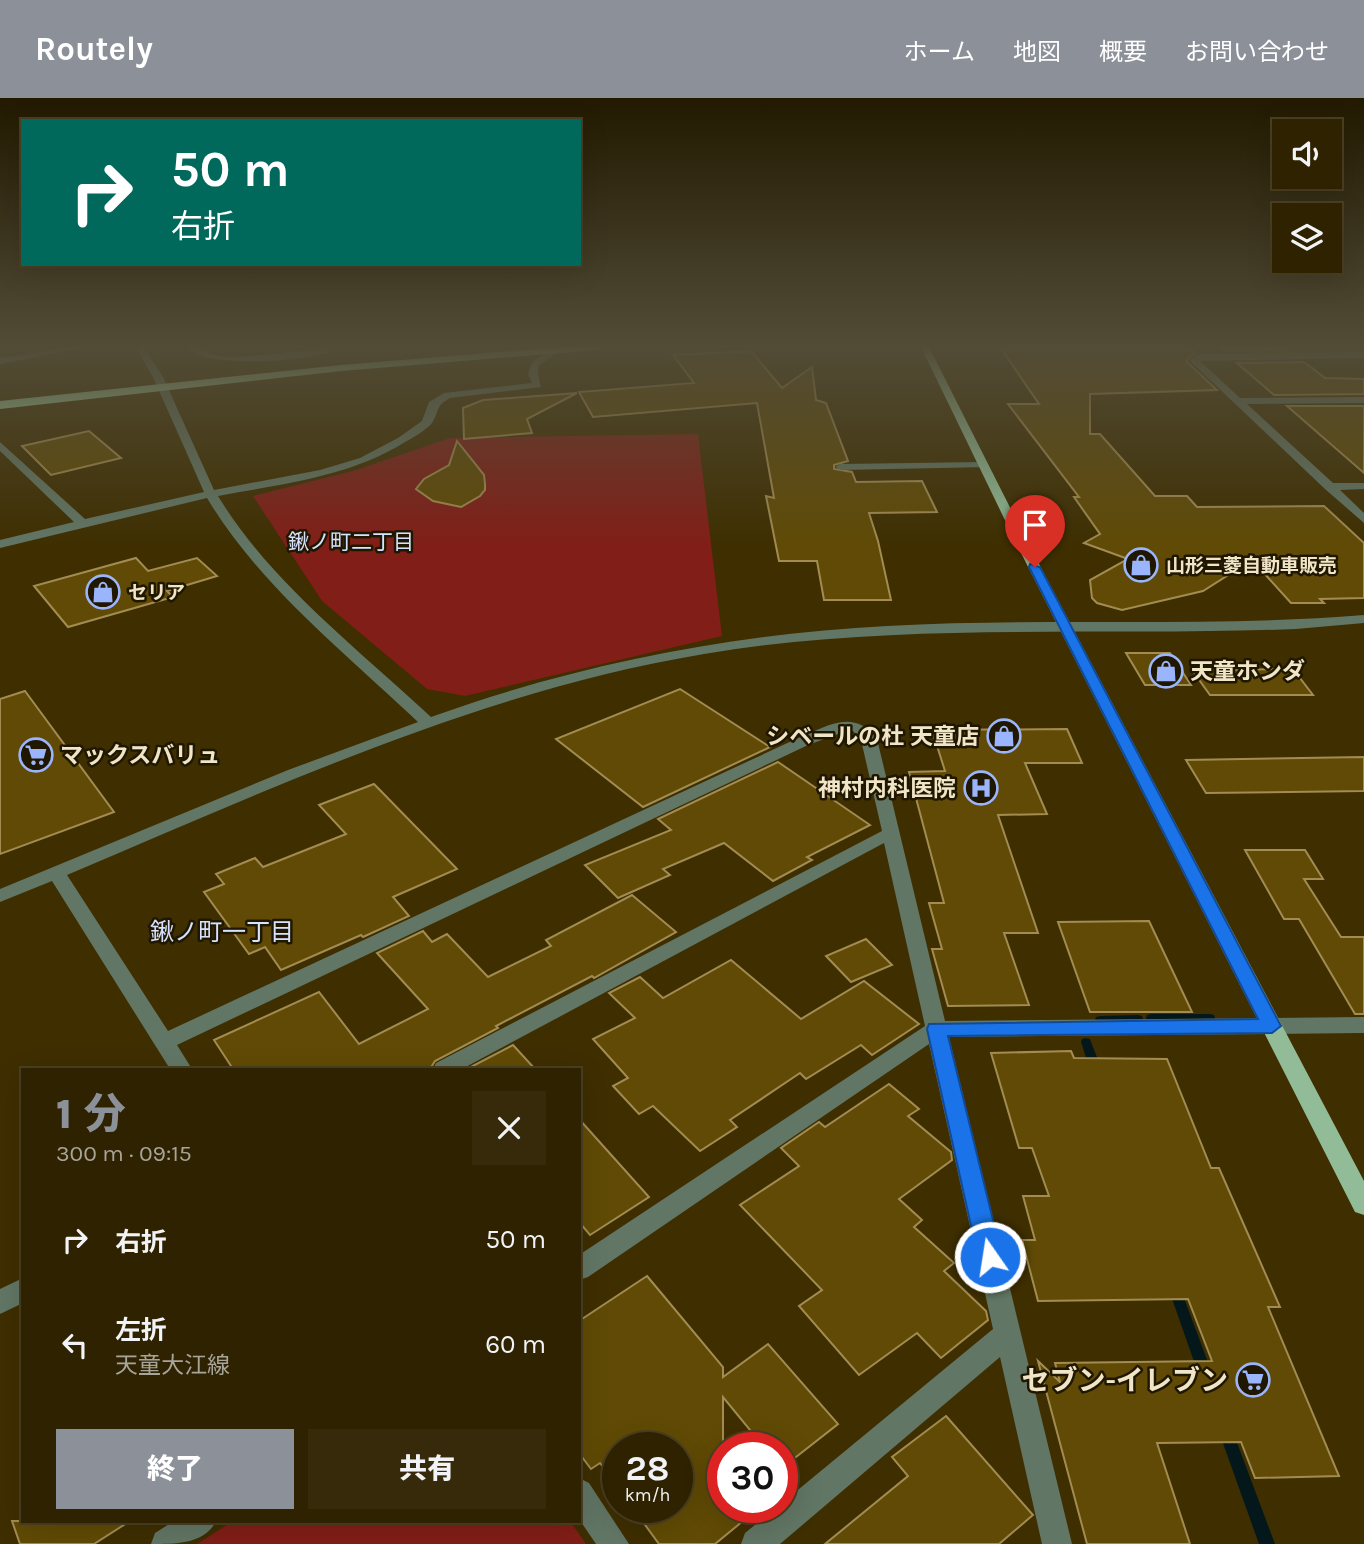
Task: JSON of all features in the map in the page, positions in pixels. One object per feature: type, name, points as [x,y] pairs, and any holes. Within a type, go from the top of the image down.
[{"type":"main road","points":[[958,414],[1364,1205]]},
{"type":"street","points":[[174,414],[210,493],[234,533],[270,573],[428,723]]},
{"type":"street","points":[[0,544],[210,493],[322,473],[364,460],[402,440],[427,422],[430,414]]},
{"type":"street","points":[[1252,414],[1364,519]]},
{"type":"street","points":[[0,445],[82,523]]},
{"type":"street","points":[[841,467],[983,465]]},
{"type":"street","points":[[1329,486],[1364,486]]},
{"type":"street","points":[[0,896],[428,723],[575,677],[696,652],[838,633],[1066,625],[1310,625],[1364,619]]},
{"type":"street","points":[[163,1042],[802,742],[844,726],[853,725],[863,730],[869,739],[1056,1544]]},
{"type":"street","points":[[446,1068],[852,851],[890,834]]},
{"type":"street","points":[[56,873],[180,1068]]},
{"type":"street","points":[[581,1268],[936,1029],[1364,1026]]},
{"type":"street","points":[[0,1302],[21,1291]]},
{"type":"street","points":[[757,1544],[1008,1333]]},
{"type":"street","points":[[581,1496],[614,1544]]},
{"type":"street","points":[[166,1544],[198,1523]]},
{"type":"shaded area","points":[[698,434],[722,636],[465,696],[427,689],[322,601],[253,496],[353,471],[450,438]]},
{"type":"shaded area","points":[[230,1523],[571,1523],[586,1544],[197,1544]]},
{"type":"building","points":[[463,414],[536,414],[527,419],[532,433],[464,439]]},
{"type":"building","points":[[592,414],[623,414],[593,417]]},
{"type":"building","points":[[759,414],[830,414],[848,461],[834,465],[834,469],[852,472],[856,482],[922,481],[937,512],[869,513],[891,600],[824,600],[817,561],[779,561],[766,496],[774,498]]},
{"type":"building","points":[[1016,414],[1090,414],[1090,434],[1100,434],[1155,496],[1187,496],[1197,507],[1324,506],[1364,543],[1364,598],[1320,599],[1324,603],[1291,603],[1252,560],[1203,591],[1122,610],[1097,603],[1092,598],[1090,580],[1128,559],[1084,543],[1100,534],[1074,497],[1079,497]]},
{"type":"building","points":[[1297,414],[1364,414],[1364,473]]},
{"type":"building","points":[[89,431],[121,458],[51,475],[22,446]]},
{"type":"building","points":[[457,441],[484,475],[485,484],[485,490],[480,496],[461,507],[433,501],[416,489],[424,479],[449,465]]},
{"type":"building","name":"セリア","points":[[136,558],[148,571],[197,558],[217,576],[167,591],[173,597],[68,627],[34,586]]},
{"type":"building","points":[[1126,653],[1170,653],[1191,685],[1145,685]]},
{"type":"building","points":[[1293,669],[1313,695],[1210,695],[1192,670]]},
{"type":"building","points":[[680,689],[770,747],[643,807],[556,739]]},
{"type":"building","name":"マックスバリュ","points":[[25,691],[114,812],[0,854],[0,699]]},
{"type":"building","points":[[1067,729],[1082,763],[1025,763],[1047,814],[998,815],[1038,933],[1004,933],[1029,1005],[948,1006],[932,949],[942,949],[929,903],[944,903],[909,772],[945,771],[932,730]]},
{"type":"building","points":[[1364,757],[1364,791],[1206,793],[1186,760]]},
{"type":"building","points":[[778,762],[870,825],[807,857],[812,860],[773,881],[724,843],[663,869],[670,875],[618,898],[585,865],[671,830],[658,819]]},
{"type":"building","points":[[374,784],[457,869],[393,897],[409,916],[363,937],[361,935],[281,970],[265,947],[249,954],[204,892],[224,884],[216,874],[255,858],[263,867],[346,834],[319,805]]},
{"type":"building","points":[[1245,850],[1305,850],[1323,879],[1304,879],[1341,937],[1364,937],[1364,1014],[1355,1014],[1299,919],[1284,919]]},
{"type":"building","points":[[632,895],[676,932],[594,978],[592,976],[496,1026],[498,1028],[435,1061],[431,1068],[232,1068],[214,1040],[319,992],[359,1044],[428,1009],[377,953],[423,931],[432,942],[447,934],[488,977],[551,946],[546,940]]},
{"type":"building","points":[[1149,921],[1192,1012],[1090,1012],[1058,922]]},
{"type":"building","points":[[866,939],[892,965],[851,982],[826,956]]},
{"type":"building","points":[[731,960],[801,1019],[864,981],[919,1024],[872,1055],[861,1045],[806,1079],[800,1073],[730,1120],[737,1127],[700,1151],[653,1106],[639,1114],[613,1086],[628,1078],[593,1039],[635,1018],[609,993],[640,977],[663,998]]},
{"type":"building","points":[[513,1045],[534,1068],[469,1068]]},
{"type":"building","points":[[1071,1051],[1074,1058],[1167,1059],[1211,1168],[1219,1168],[1280,1307],[1268,1307],[1339,1476],[1255,1478],[1241,1442],[1157,1443],[1190,1544],[1087,1544],[1038,1361],[1060,1382],[1055,1363],[1212,1361],[1188,1299],[1038,1301],[1022,1240],[1035,1240],[1023,1196],[1049,1196],[1032,1148],[1019,1148],[991,1053]]},
{"type":"building","points":[[889,1084],[919,1109],[908,1116],[951,1152],[952,1160],[899,1199],[922,1220],[914,1227],[954,1263],[944,1271],[986,1311],[988,1320],[941,1358],[917,1333],[859,1375],[799,1306],[822,1290],[740,1205],[799,1166],[781,1148],[819,1122],[825,1127]]},
{"type":"building","points":[[581,1121],[649,1197],[590,1235],[581,1224]]},
{"type":"building","points":[[647,1276],[723,1367],[723,1377],[768,1344],[838,1424],[798,1455],[798,1432],[752,1432],[723,1397],[723,1432],[707,1432],[707,1523],[741,1523],[715,1544],[659,1544],[644,1523],[693,1523],[693,1432],[602,1432],[602,1466],[600,1463],[591,1469],[581,1456],[581,1320]]},
{"type":"building","points":[[946,1416],[1033,1515],[999,1544],[825,1544],[908,1476],[892,1457]]},
{"type":"building","points":[[12,1521],[127,1523],[94,1544],[20,1544]]},
{"type":"waterway","points":[[1151,1018],[1210,1018]]},
{"type":"waterway","points":[[1100,1020],[1138,1019]]},
{"type":"waterway","points":[[1086,1042],[1096,1070]]},
{"type":"waterway","points":[[1175,1290],[1205,1373]]},
{"type":"waterway","points":[[1226,1432],[1267,1544]]},
{"type":"place","name":"山形三菱自動車販売","points":[[1141,565]]},
{"type":"place","name":"セリア","points":[[103,592]]},
{"type":"place","name":"天童ホンダ","points":[[1166,671]]},
{"type":"place","name":"シベールの杜 天童店","points":[[1004,736]]},
{"type":"place","name":"マックスバリュ","points":[[36,755]]},
{"type":"place","name":"神村内科医院","points":[[981,788]]},
{"type":"place","name":"セブン-イレブン","points":[[1253,1380]]},
{"type":"district","name":"鍬ノ町二丁目","points":[[351,542]]},
{"type":"district","name":"鍬ノ町一丁目","points":[[222,932]]},
{"type":"route","points":[[990,1257],[936,1029],[1272,1026],[1035,567]]}]
